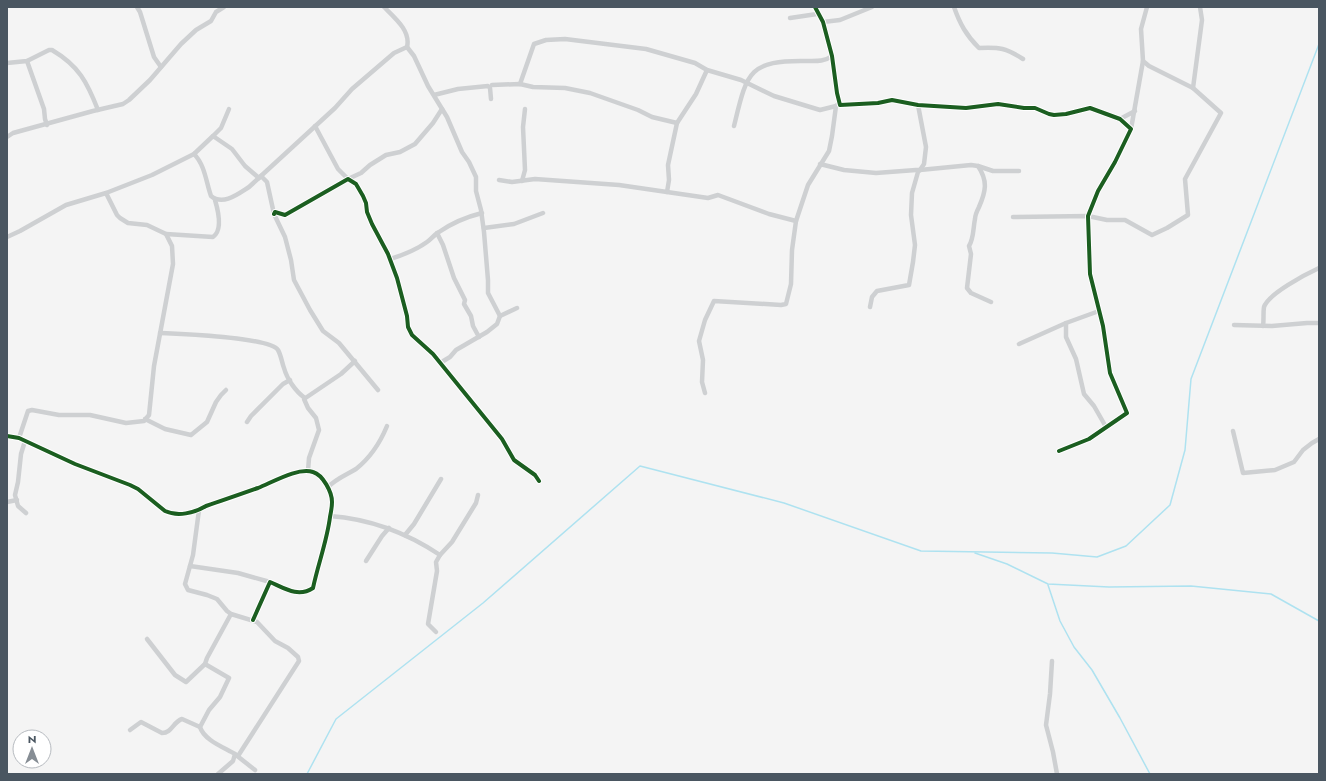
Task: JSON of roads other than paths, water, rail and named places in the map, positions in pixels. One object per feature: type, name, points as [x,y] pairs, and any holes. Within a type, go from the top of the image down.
[{"type":"street","points":[[137,7],[140,12],[154,57],[161,67]]},
{"type":"street","points":[[7,137],[13,133],[98,110],[119,106],[129,100],[181,44],[196,30],[211,20],[216,12],[224,7]]},
{"type":"street","points":[[384,7],[405,30],[408,41],[407,48],[414,56],[447,117],[462,152],[469,162],[476,177],[476,191],[482,213],[484,228],[488,293],[500,316],[497,324],[479,337],[456,350],[450,357],[440,363]]},
{"type":"street","points":[[705,393],[702,382],[703,360],[699,341],[705,320],[714,301],[786,304],[791,284],[792,250],[796,221],[808,185],[829,151],[837,105],[837,93],[832,56],[823,22],[814,7]]},
{"type":"street","points":[[823,22],[840,20],[872,7]]},
{"type":"street","points":[[954,7],[961,25],[970,39],[979,48],[1000,47],[1023,59]]},
{"type":"street","points":[[1059,451],[1089,439],[1127,413],[1110,373],[1099,311],[1090,274],[1088,216],[1098,191],[1115,162],[1130,129],[1135,111],[1143,61],[1141,29],[1147,7]]},
{"type":"street","points":[[1193,88],[1202,20],[1200,7]]},
{"type":"street","points":[[790,18],[817,14]]},
{"type":"street","points":[[520,84],[534,44],[546,40],[564,40],[646,49],[695,63],[707,70],[741,80],[774,96],[820,110],[837,105],[845,106],[892,100],[918,105],[966,108],[998,104],[1019,108],[1035,108],[1054,115],[1066,114],[1090,108],[1120,119],[1130,129]]},
{"type":"street","points":[[215,200],[233,197],[249,187],[335,108],[352,89],[394,53],[407,48]]},
{"type":"street","points":[[7,63],[27,61],[49,50],[55,52],[78,70],[89,88],[98,110]]},
{"type":"street","points":[[734,126],[746,83],[756,68],[768,63],[822,61],[828,60],[832,56]]},
{"type":"street","points":[[27,61],[44,109],[47,125]]},
{"type":"street","points":[[1013,217],[1088,216],[1107,220],[1125,220],[1152,235],[1168,228],[1188,215],[1185,179],[1221,113],[1193,88],[1149,66],[1143,61]]},
{"type":"street","points":[[667,192],[669,180],[668,165],[677,123],[696,94],[707,70]]},
{"type":"street","points":[[492,85],[520,84],[534,87],[565,88],[590,93],[638,110],[652,117],[677,123]]},
{"type":"street","points":[[434,95],[458,89],[488,86],[490,88],[491,99]]},
{"type":"street","points":[[870,307],[872,297],[876,291],[909,285],[914,262],[915,245],[911,215],[912,193],[918,172],[924,164],[926,147],[918,105]]},
{"type":"street","points":[[274,214],[275,212],[285,215],[361,173],[370,165],[386,155],[400,152],[415,144],[433,123],[442,109]]},
{"type":"street","points":[[522,181],[525,170],[523,127],[525,109]]},
{"type":"street","points":[[7,237],[66,205],[106,193],[152,175],[194,154],[221,128],[229,110]]},
{"type":"street","points":[[1120,119],[1135,111]]},
{"type":"street","points":[[315,126],[338,168],[348,179],[356,184],[363,196],[369,218],[390,259],[397,278],[404,302],[408,327],[412,335],[433,354],[502,439],[514,460],[535,476],[539,481]]},
{"type":"street","points":[[213,136],[232,149],[245,166],[267,182],[274,214],[285,237],[294,280],[310,310],[323,331],[339,343],[378,390]]},
{"type":"street","points":[[106,193],[117,215],[128,223],[147,225],[166,234],[213,237],[216,235],[218,230],[218,210],[202,167],[198,158],[194,154]]},
{"type":"street","points":[[820,164],[844,170],[876,173],[966,165],[978,166],[993,171],[1019,171]]},
{"type":"street","points":[[978,166],[983,174],[986,185],[975,217],[971,242],[968,246],[971,254],[967,288],[971,293],[991,302]]},
{"type":"street","points":[[498,180],[512,182],[535,179],[619,185],[708,198],[718,195],[769,214],[796,221]]},
{"type":"street","points":[[390,259],[405,255],[427,243],[436,233],[460,220],[482,213]]},
{"type":"street","points":[[484,228],[514,224],[543,213]]},
{"type":"street","points":[[436,233],[443,245],[454,278],[465,300],[464,304],[471,316],[473,326],[479,337]]},
{"type":"street","points":[[19,438],[28,411],[32,410],[59,415],[90,415],[126,423],[144,421],[149,415],[160,333],[172,264],[172,246],[166,234]]},
{"type":"street","points":[[1263,326],[1264,306],[1276,293],[1304,275],[1319,268]]},
{"type":"street","points":[[500,316],[517,308]]},
{"type":"street","points":[[1019,344],[1066,323],[1099,311]]},
{"type":"street","points":[[1066,323],[1066,336],[1076,359],[1084,394],[1094,406],[1106,427]]},
{"type":"street","points":[[1234,325],[1263,326],[1307,323],[1319,324]]},
{"type":"street","points":[[160,333],[218,336],[246,340],[273,346],[278,350],[285,371],[298,393],[305,398],[308,408],[316,418],[319,430],[309,458],[308,471]]},
{"type":"street","points":[[305,398],[341,374],[355,361]]},
{"type":"street","points":[[247,422],[251,416],[283,384],[290,380]]},
{"type":"street","points":[[146,419],[164,429],[191,435],[207,422],[216,402],[226,390]]},
{"type":"street","points":[[328,488],[337,480],[356,468],[373,452],[383,436],[387,426]]},
{"type":"street","points":[[1233,431],[1243,473],[1275,470],[1294,462],[1303,450],[1319,439]]},
{"type":"street","points":[[7,436],[19,438],[75,464],[130,485],[138,489],[169,513],[186,514],[200,510],[206,506],[260,487],[286,475],[308,471],[313,472],[322,478],[328,488],[332,502],[328,530],[313,588],[308,592],[296,593],[270,582],[238,572],[190,566]]},
{"type":"street","points":[[25,441],[21,454],[16,491],[18,506],[26,513]]},
{"type":"street","points":[[405,535],[414,524],[441,478]]},
{"type":"street","points":[[436,632],[428,624],[428,618],[434,598],[438,571],[436,562],[440,555],[452,542],[476,503],[478,495]]},
{"type":"street","points":[[7,502],[17,500]]},
{"type":"street","points":[[200,510],[198,528],[185,584],[188,590],[217,599],[231,614],[253,620],[262,626],[263,629],[275,641],[288,648],[298,657],[299,661],[233,761],[218,774]]},
{"type":"street","points":[[330,516],[364,520],[389,528],[426,546],[440,555]]},
{"type":"street","points":[[366,561],[389,528]]},
{"type":"street","points":[[253,620],[270,582]]},
{"type":"street","points":[[147,639],[175,675],[186,682],[204,664],[231,614]]},
{"type":"street","points":[[1052,661],[1046,726],[1057,774]]},
{"type":"street","points":[[200,727],[209,710],[220,697],[229,678],[204,664]]},
{"type":"street","points":[[130,730],[140,722],[162,733],[166,733],[171,730],[177,720],[182,719],[200,727],[202,732],[216,744],[236,755],[255,770]]},
{"type":"waterway","points":[[307,774],[336,719],[483,603],[640,466],[784,503],[921,551],[1052,553],[1097,557],[1126,546],[1170,505],[1185,450],[1191,379],[1319,44]]},
{"type":"waterway","points":[[975,553],[1007,564],[1048,584],[1109,587],[1191,586],[1271,594],[1319,621]]},
{"type":"waterway","points":[[1048,585],[1060,621],[1074,647],[1092,670],[1150,774]]}]
